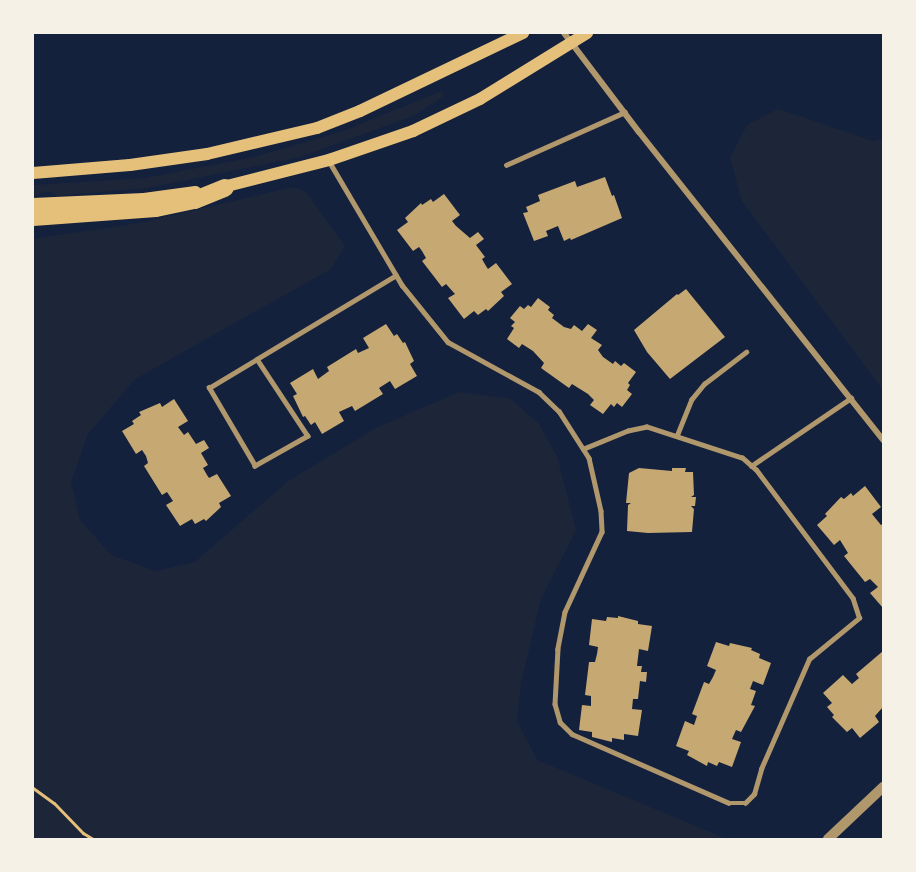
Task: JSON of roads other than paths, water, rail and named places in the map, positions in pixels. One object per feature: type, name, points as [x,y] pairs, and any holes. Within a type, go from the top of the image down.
[{"type":"highway","points":[[33,217],[156,208],[195,200],[225,188]]},
{"type":"main road","points":[[33,173],[130,165],[207,154],[317,128],[360,111],[523,33]]},
{"type":"main road","points":[[33,204],[144,199],[225,188],[329,160],[413,131],[480,99],[568,38],[587,33]]},
{"type":"street","points":[[568,38],[883,440]]},
{"type":"street","points":[[828,839],[883,787]]},
{"type":"lane","points":[[506,165],[625,112]]},
{"type":"lane","points":[[329,160],[396,275],[448,342],[539,392],[559,411],[589,458],[599,501],[602,532],[565,612],[558,649],[555,704],[560,722],[572,734],[729,803],[745,803],[754,794],[761,769],[809,659],[859,618],[853,599],[751,466],[742,458],[647,427],[628,431],[584,449]]},
{"type":"lane","points":[[257,359],[308,436],[255,466],[208,388],[396,275]]},
{"type":"lane","points":[[677,435],[691,400],[704,384],[746,352]]},
{"type":"lane","points":[[751,466],[851,398]]}]
